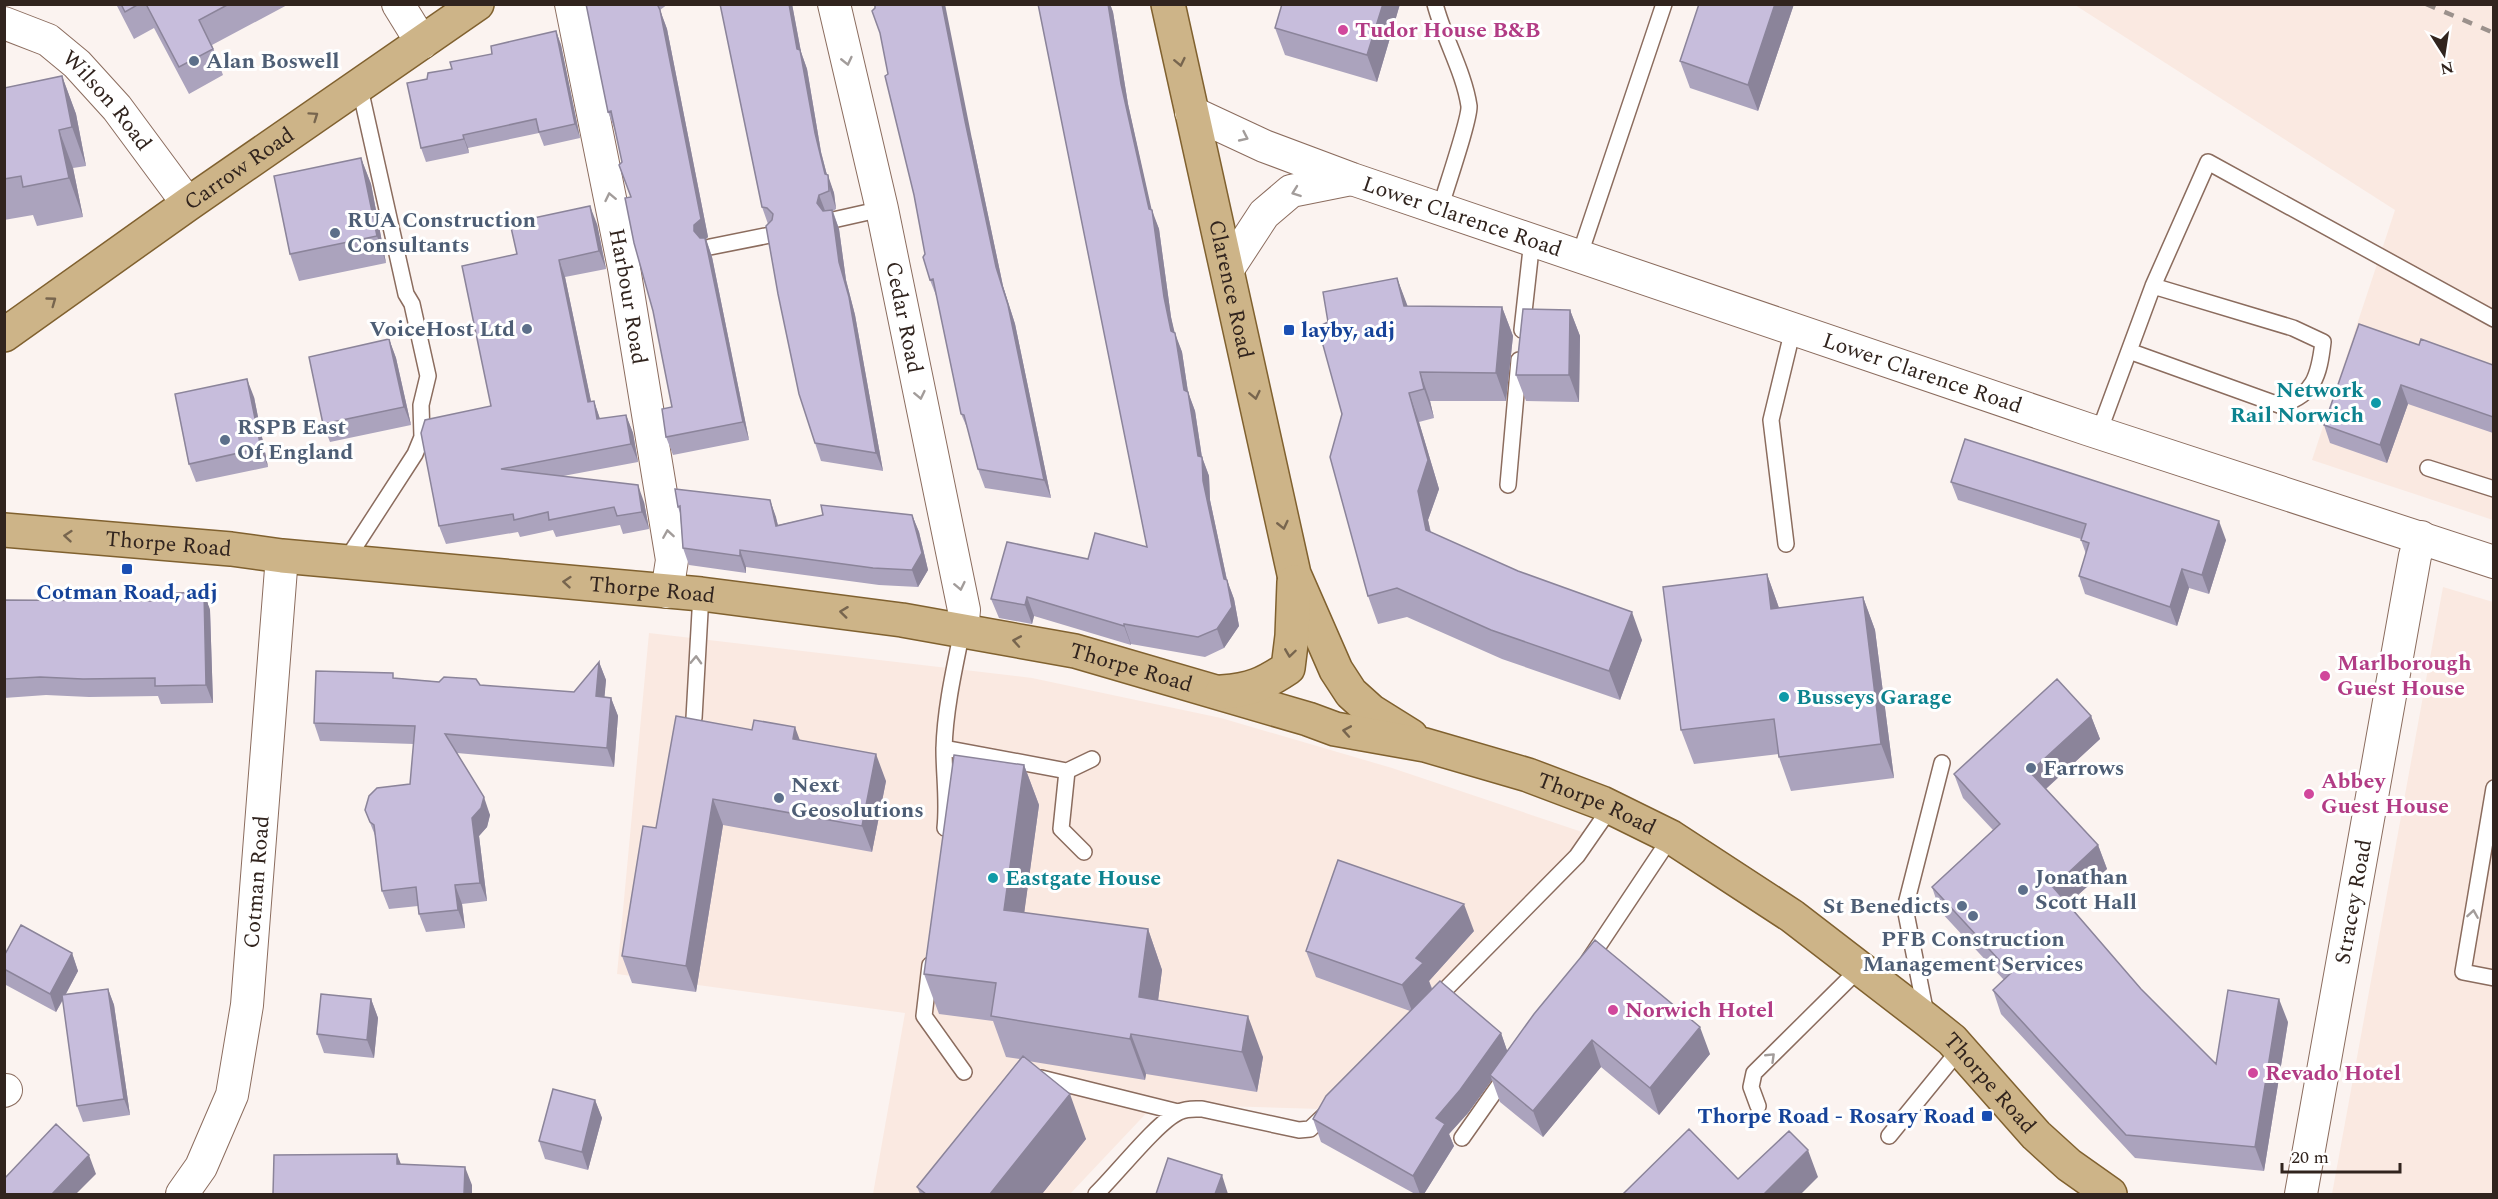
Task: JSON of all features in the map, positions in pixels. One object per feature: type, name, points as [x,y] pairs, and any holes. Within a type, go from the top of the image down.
[{"type":"main road","name":"Carrow Road","points":[[4,335],[359,84],[477,4]]},
{"type":"main road","name":"Clarence Road","points":[[1168,4],[1294,574],[1336,670],[1351,693],[1371,711],[1425,745]]},
{"type":"main road","name":"Thorpe Road","points":[[4,530],[231,549],[282,556],[701,594],[902,620],[1075,651],[1308,719],[1335,729],[1425,745],[1528,775],[1611,807],[1671,837],[1792,916],[1928,1020],[1960,1049],[2036,1135],[2068,1165],[2109,1194]]},
{"type":"main road","name":"Clarence Road","points":[[1214,693],[1248,690],[1269,681],[1288,668],[1292,636],[1294,574]]},
{"type":"street","points":[[398,4],[422,43]]},
{"type":"street","name":"Harbour Road","points":[[571,4],[630,266],[672,560],[667,592]]},
{"type":"street","name":"Cedar Road","points":[[834,4],[882,209],[964,610],[962,631]]},
{"type":"street","name":"Wilson Road","points":[[4,23],[48,40],[77,64],[117,108],[188,204]]},
{"type":"street","name":"Lower Clarence Road","points":[[1191,112],[1264,146],[1352,179],[2099,432],[2493,562]]},
{"type":"street","name":"Lower Clarence Road","points":[[1228,269],[1264,213],[1291,191],[1352,179]]},
{"type":"street","name":"Stracey Road","points":[[2301,1194],[2415,556],[2421,537]]},
{"type":"street","name":"Cotman Road","points":[[182,1194],[201,1167],[232,1095],[247,1005],[282,556]]},
{"type":"lane","points":[[1435,4],[1448,46],[1461,75],[1469,109],[1440,209]]},
{"type":"lane","points":[[1579,257],[1664,4]]},
{"type":"lane","points":[[345,562],[415,454],[422,437],[421,405],[429,376],[412,304],[406,294],[359,84]]},
{"type":"lane","points":[[2099,432],[2153,286],[2208,162],[2493,319]]},
{"type":"lane","points":[[833,220],[882,209]]},
{"type":"lane","points":[[710,247],[770,234]]},
{"type":"lane","points":[[1509,485],[1532,240]]},
{"type":"lane","points":[[2129,351],[2278,405],[2297,400],[2312,386],[2321,359],[2323,342],[2293,328],[2153,286]]},
{"type":"lane","points":[[1786,544],[1771,420],[1793,329]]},
{"type":"lane","points":[[2428,468],[2493,489]]},
{"type":"lane","points":[[694,718],[701,594]]},
{"type":"lane","points":[[943,846],[946,812],[944,748],[951,690],[962,631]]},
{"type":"lane","points":[[944,748],[1067,771],[1092,759]]},
{"type":"lane","points":[[1928,1020],[1905,908],[1942,763]]},
{"type":"lane","points":[[1067,771],[1061,829],[1084,852]]},
{"type":"lane","points":[[2493,788],[2463,972],[2493,978]]},
{"type":"lane","points":[[1420,1015],[1577,856],[1611,807]]},
{"type":"lane","points":[[1583,969],[1671,837]]},
{"type":"lane","points":[[931,948],[924,1017],[964,1072]]},
{"type":"lane","points":[[1758,1106],[1751,1087],[1754,1073],[1861,967]]},
{"type":"lane","points":[[1889,1136],[1960,1049]]},
{"type":"lane","points":[[1462,1138],[1516,1063]]},
{"type":"lane","points":[[1041,1078],[1178,1112]]},
{"type":"lane","points":[[1096,1194],[1159,1127],[1178,1112],[1187,1109],[1202,1109],[1299,1130],[1310,1129],[1338,1101]]},
{"type":"shaded area","points":[[2075,5],[2493,5],[2493,520],[2312,460],[2395,210]]},
{"type":"shaded area","points":[[2443,587],[2493,602],[2493,1194],[2332,1194]]},
{"type":"shaded area","points":[[649,633],[1032,678],[1221,718],[1392,768],[1588,834],[1321,1109],[1155,1104],[1070,1194],[873,1194],[905,1013],[617,974]]},
{"type":"building","points":[[121,4],[139,4],[125,12]]},
{"type":"building","points":[[146,4],[229,4],[199,20],[213,49],[179,67]]},
{"type":"building","points":[[586,4],[657,4],[660,10],[701,219],[694,225],[694,231],[700,238],[705,238],[743,422],[666,437],[662,409],[672,407],[653,311],[634,243],[625,198],[631,197],[619,165],[622,162],[611,111],[608,112]]},
{"type":"building","points":[[720,4],[789,4],[815,133],[825,174],[828,175],[829,191],[819,195],[817,203],[823,211],[832,210],[839,262],[849,297],[876,453],[815,443],[799,394],[778,294],[766,226],[772,220],[773,214],[767,208],[762,207]]},
{"type":"building","points":[[875,4],[942,4],[996,267],[1008,305],[1044,480],[978,469],[964,415],[961,414],[933,279],[930,280],[923,257],[925,254],[914,195],[885,76],[888,74],[880,33],[872,11]]},
{"type":"building","points":[[1038,4],[1108,4],[1121,84],[1149,209],[1152,210],[1164,297],[1171,331],[1175,333],[1184,390],[1188,392],[1198,456],[1202,457],[1203,481],[1232,607],[1217,629],[1198,637],[1124,624],[1124,626],[1027,597],[1025,605],[991,599],[1007,542],[1088,559],[1095,533],[1147,547]]},
{"type":"building","points":[[1282,4],[1383,4],[1367,55],[1275,28]]},
{"type":"building","points":[[1699,4],[1775,4],[1748,85],[1680,61]]},
{"type":"building","points":[[556,31],[575,124],[539,132],[536,119],[463,135],[464,139],[421,148],[407,83],[427,79],[428,73],[452,69],[450,62],[492,54],[491,46]]},
{"type":"building","points":[[62,76],[72,127],[59,130],[69,178],[23,187],[21,176],[4,179],[4,88]]},
{"type":"building","name":"RUA Construction Consultants","points":[[361,158],[377,236],[290,254],[274,176]]},
{"type":"building","points":[[590,206],[599,251],[559,260],[588,402],[594,401],[597,419],[626,415],[631,444],[501,469],[638,485],[642,512],[617,516],[614,507],[549,520],[548,512],[514,520],[513,514],[439,526],[421,433],[425,420],[491,406],[462,266],[517,254],[510,223]]},
{"type":"building","points":[[1397,278],[1404,306],[1502,307],[1496,373],[1420,372],[1424,389],[1409,393],[1428,460],[1418,491],[1426,530],[1518,571],[1632,612],[1609,671],[1491,630],[1397,588],[1368,596],[1330,457],[1342,414],[1318,327],[1328,322],[1323,292]]},
{"type":"building","points":[[1523,309],[1570,310],[1569,375],[1516,375]]},
{"type":"building","points":[[2359,324],[2419,345],[2421,339],[2493,365],[2493,417],[2401,385],[2380,445],[2324,425]]},
{"type":"building","points":[[389,339],[404,407],[323,424],[309,357]]},
{"type":"building","name":"RSPB East Of England","points":[[247,379],[261,448],[189,464],[175,394]]},
{"type":"building","points":[[1965,439],[2219,521],[2202,575],[2182,569],[2170,607],[2079,576],[2089,543],[2081,540],[2086,524],[1951,482]]},
{"type":"building","points":[[675,489],[770,500],[776,526],[823,515],[821,505],[912,515],[922,553],[912,570],[873,568],[740,550],[740,556],[683,548],[680,506],[678,507]]},
{"type":"building","name":"Busseys Garage","points":[[1767,574],[1771,609],[1863,597],[1881,744],[1779,757],[1774,719],[1681,730],[1663,587]]},
{"type":"building","points":[[204,592],[206,685],[155,686],[155,678],[4,679],[4,600],[153,601],[152,594]]},
{"type":"building","points":[[599,662],[596,696],[611,698],[607,748],[445,734],[484,797],[481,808],[472,818],[480,883],[455,885],[458,910],[419,914],[416,887],[382,891],[374,825],[370,822],[365,810],[369,796],[377,788],[410,784],[415,726],[314,723],[316,671],[393,673],[393,678],[439,682],[444,677],[476,679],[480,685],[574,692]]},
{"type":"building","points":[[2057,679],[2091,716],[2030,772],[2098,845],[2053,887],[2141,989],[2216,1064],[2228,990],[2279,999],[2255,1147],[2126,1135],[1993,990],[2011,973],[1932,887],[2000,824],[1954,774]]},
{"type":"building","points":[[676,716],[752,730],[754,720],[795,727],[793,739],[876,754],[862,826],[713,799],[686,966],[622,956],[643,826],[656,828]]},
{"type":"building","points":[[954,755],[1024,765],[1004,910],[1148,929],[1139,997],[1248,1016],[1242,1052],[1131,1034],[1130,1039],[991,1016],[996,983],[924,974]]},
{"type":"building","points":[[1338,860],[1464,904],[1416,958],[1423,963],[1402,985],[1306,951]]},
{"type":"building","points":[[21,925],[72,953],[50,994],[4,969],[4,956]]},
{"type":"building","name":"Norwich Hotel","points":[[1595,940],[1700,1027],[1650,1088],[1592,1040],[1533,1111],[1490,1075],[1534,1014]]},
{"type":"building","points":[[1440,981],[1501,1033],[1460,1090],[1436,1118],[1445,1124],[1413,1176],[1313,1119],[1326,1096]]},
{"type":"building","points":[[108,989],[124,1099],[77,1106],[62,995]]},
{"type":"building","points":[[321,994],[371,999],[367,1040],[317,1034]]},
{"type":"building","points":[[1023,1056],[1070,1094],[990,1194],[926,1194],[917,1187]]},
{"type":"building","points":[[553,1089],[595,1100],[582,1152],[539,1141]]},
{"type":"building","points":[[56,1124],[89,1155],[52,1194],[4,1194],[4,1179]]},
{"type":"building","points":[[1689,1129],[1738,1179],[1789,1131],[1808,1150],[1764,1194],[1623,1194]]},
{"type":"building","points":[[397,1154],[397,1164],[465,1167],[464,1194],[273,1194],[274,1155]]},
{"type":"building","points":[[1168,1158],[1222,1175],[1215,1194],[1156,1194]]},
{"type":"railway","points":[[2426,4],[2494,33]]},
{"type":"place","name":"Tudor House B&B","points":[[1343,30]]},
{"type":"place","name":"Alan Boswell","points":[[194,61]]},
{"type":"place","name":"RUA Construction Consultants","points":[[335,233]]},
{"type":"place","name":"VoiceHost Ltd","points":[[527,329]]},
{"type":"place","name":"layby, adj","points":[[1289,330]]},
{"type":"place","name":"Network Rail Norwich","points":[[2376,403]]},
{"type":"place","name":"RSPB East Of England","points":[[225,440]]},
{"type":"place","name":"Cotman Road, adj","points":[[127,569]]},
{"type":"place","name":"Marlborough Guest House","points":[[2325,676]]},
{"type":"place","name":"Busseys Garage","points":[[1784,697]]},
{"type":"place","name":"Farrows","points":[[2031,768]]},
{"type":"place","name":"Abbey Guest House","points":[[2309,794]]},
{"type":"place","name":"Next Geosolutions","points":[[779,798]]},
{"type":"place","name":"Eastgate House","points":[[993,878]]},
{"type":"place","name":"Jonathan Scott Hall","points":[[2023,890]]},
{"type":"place","name":"St Benedicts","points":[[1962,906]]},
{"type":"place","name":"PFB Construction Management Services","points":[[1973,916]]},
{"type":"place","name":"Norwich Hotel","points":[[1613,1010]]},
{"type":"place","name":"Revado Hotel","points":[[2253,1073]]},
{"type":"place","name":"Thorpe Road - Rosary Road","points":[[1987,1116]]}]
